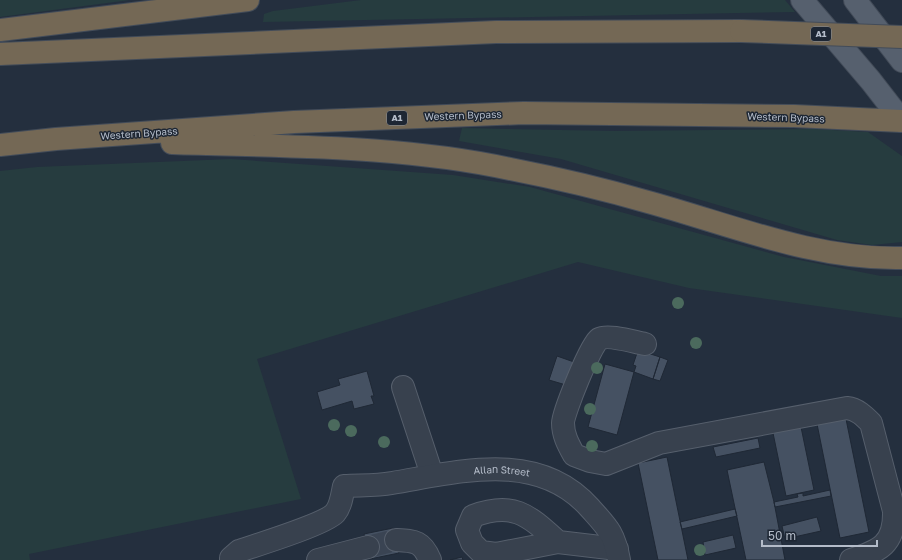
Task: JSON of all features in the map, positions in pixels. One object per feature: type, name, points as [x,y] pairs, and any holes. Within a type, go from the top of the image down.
[{"type":"highway","points":[[0,30],[248,0]]},
{"type":"highway","name":"A1","points":[[0,54],[496,32],[741,31],[902,37]]},
{"type":"highway","name":"Western Bypass","points":[[0,145],[56,139],[294,122],[524,113],[794,116],[902,121]]},
{"type":"highway","points":[[56,139],[394,151],[509,168],[648,201],[792,246],[872,259],[902,258]]},
{"type":"main road","points":[[802,0],[871,81],[902,121]]},
{"type":"main road","points":[[855,0],[902,61]]},
{"type":"street","points":[[645,344],[607,337],[595,343],[587,357],[562,422],[565,437],[574,455],[590,461],[606,464],[658,443],[847,408],[852,409],[864,416],[871,423],[894,511],[894,525],[888,541],[881,548],[872,554],[851,560]]},
{"type":"street","points":[[404,387],[432,475]]},
{"type":"street","name":"Allan Street","points":[[231,560],[231,558],[239,551],[313,525],[334,514],[341,502],[344,486],[390,484],[432,475],[495,468],[539,474],[560,484],[585,502],[610,530],[618,555]]},
{"type":"street","points":[[396,540],[414,541],[425,548],[430,560]]},
{"type":"street","points":[[558,542],[618,555]]},
{"type":"street","points":[[318,560],[368,547]]},
{"type":"green space","points":[[0,0],[130,0],[0,17]]},
{"type":"green space","points":[[361,0],[785,0],[795,12],[263,22],[264,14],[273,11]]},
{"type":"green space","points":[[462,128],[613,131],[814,129],[868,132],[902,156],[902,242],[872,245],[837,240],[561,159],[459,141]]},
{"type":"green space","points":[[231,159],[453,175],[530,187],[784,257],[881,276],[902,276],[902,318],[689,288],[578,262],[257,359],[301,499],[29,554],[30,560],[0,560],[0,171],[37,167]]},
{"type":"building","points":[[638,350],[660,357],[653,379],[634,372],[636,366],[633,365]]},
{"type":"building","points":[[557,356],[574,362],[566,385],[549,380]]},
{"type":"building","points":[[660,357],[668,360],[660,381],[653,379]]},
{"type":"building","points":[[605,364],[634,372],[617,435],[588,427]]},
{"type":"building","points":[[367,371],[374,396],[371,396],[374,404],[354,409],[352,401],[322,410],[317,392],[340,385],[338,379]]},
{"type":"building","points":[[846,419],[869,532],[840,538],[817,424]]},
{"type":"building","points":[[801,427],[814,490],[786,496],[773,433]]},
{"type":"building","points":[[758,438],[760,448],[716,457],[713,447]]},
{"type":"building","points":[[667,457],[688,560],[658,560],[638,463]]},
{"type":"building","points":[[764,462],[774,502],[785,560],[746,560],[727,470]]},
{"type":"building","points":[[830,490],[831,496],[775,507],[774,502],[798,497],[797,494],[803,493],[803,496]]},
{"type":"building","points":[[735,509],[737,516],[682,529],[680,522]]},
{"type":"building","points":[[817,517],[821,531],[785,539],[782,526]]},
{"type":"building","points":[[393,528],[399,553],[370,559],[364,534]]},
{"type":"building","points":[[733,535],[736,548],[705,555],[703,542]]},
{"type":"building","points":[[462,557],[463,560],[450,560]]},
{"type":"tunnel","points":[[368,547],[396,540]]}]
